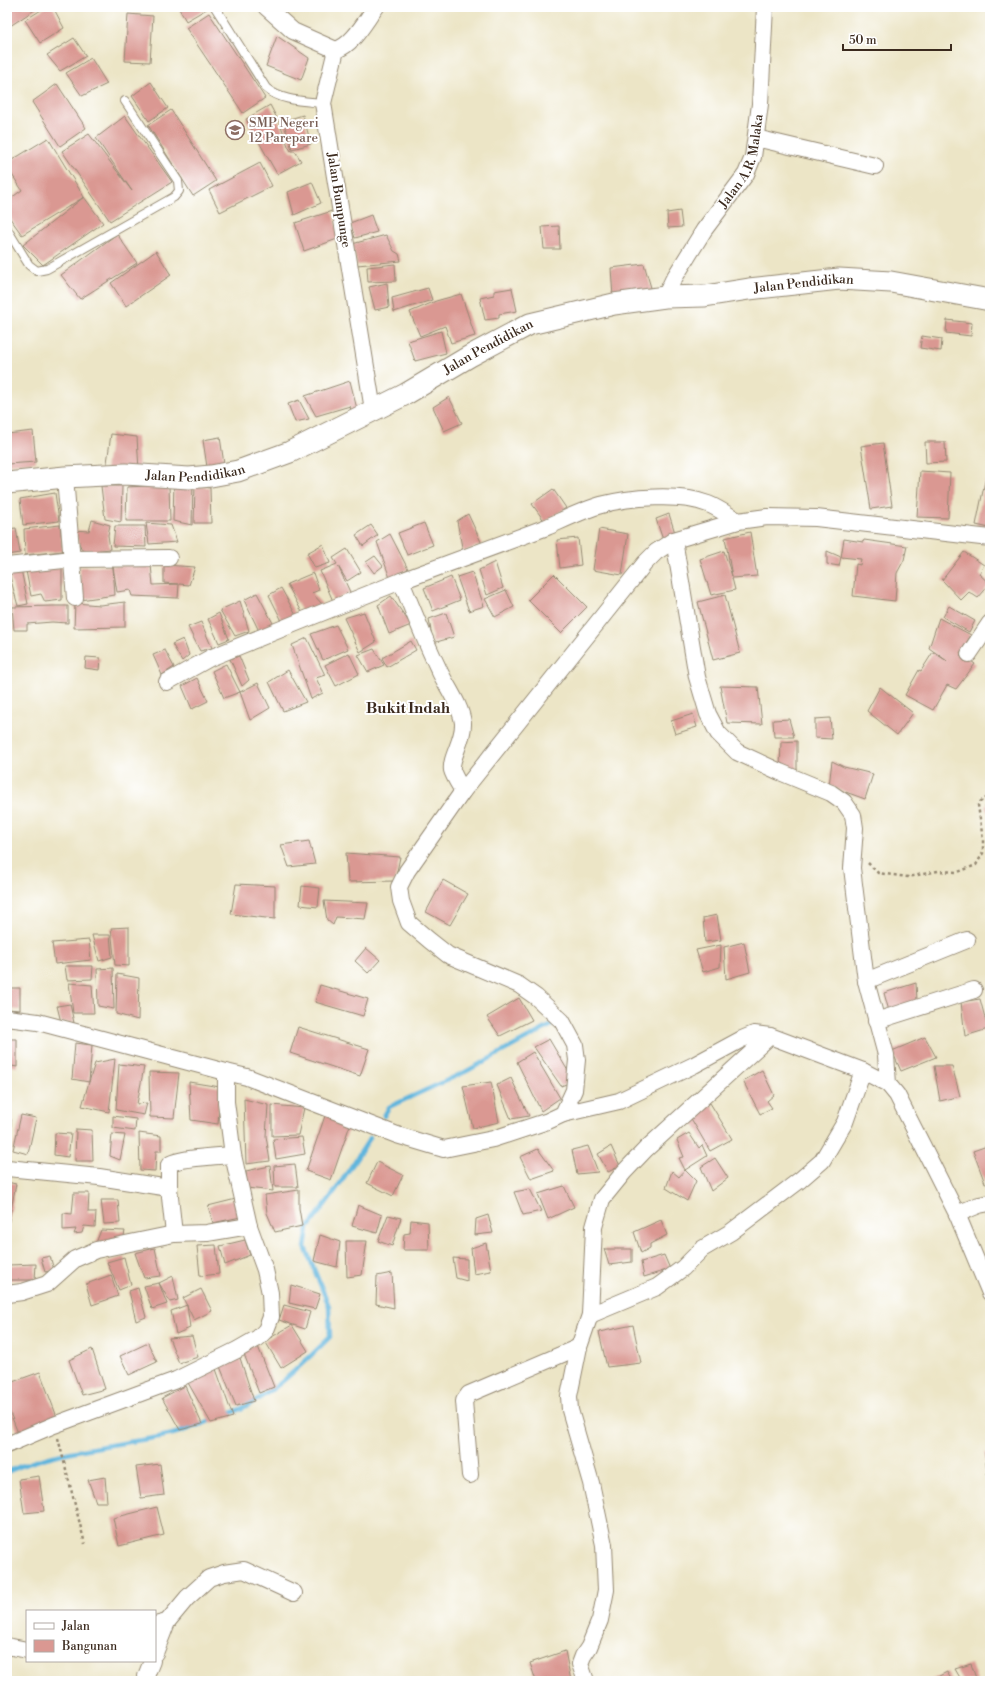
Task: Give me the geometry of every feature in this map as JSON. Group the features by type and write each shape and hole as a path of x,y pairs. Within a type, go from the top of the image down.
{"street":[{"path":"266,7 293,31 336,50 343,48 351,40 376,7"},
{"name":"Jalan A.R. Malaka","path":"665,298 673,280 704,230 746,174 754,157 760,104 765,7"},
{"name":"Jalan Bumpunge","path":"336,50 323,103 373,410"},
{"path":"756,138 875,166"},
{"name":"Jalan Pendidikan","path":"7,482 125,474 188,478 211,476 238,471 290,452 406,394 470,356 530,324 614,304 665,298 704,296 749,289 839,279 891,282 990,300"},
{"path":"65,477 73,559 75,598"},
{"path":"166,682 210,658 400,581 547,527 602,504 644,498 679,498 708,504 738,521"},
{"path":"563,1114 574,1090 577,1060 575,1045 562,1021 536,997 519,985 448,955 409,923 401,901 399,887 407,871 463,791 645,562 656,552 674,540 738,521 767,517 816,518 990,538"},
{"path":"674,540 697,677 708,714 718,733 736,752 831,793 844,802 853,815 855,828 852,868 866,981 886,1055 888,1084"},
{"path":"7,566 73,559 169,558"},
{"path":"400,581 439,671 455,699 463,722 461,741 452,762 454,775 463,791"},
{"path":"969,654 990,623"},
{"path":"866,981 967,940"},
{"path":"876,1021 974,990"},
{"path":"7,1018 38,1022 247,1077 397,1135 444,1149 493,1139 548,1121 563,1114 619,1101 694,1065 742,1039 754,1034 770,1036 863,1071 888,1084 897,1095 958,1214 990,1293"},
{"path":"586,1681 580,1664 582,1656 589,1647 600,1620 606,1590 604,1545 591,1483 570,1410 569,1396 579,1347 590,1315 594,1227 602,1199 624,1172 646,1149 770,1036"},
{"path":"590,1315 657,1287 683,1268 702,1250 731,1232 811,1170 822,1160 845,1122 863,1071"},
{"path":"7,1445 54,1425 176,1380 214,1362 258,1338 266,1330 271,1318 270,1293 265,1270 249,1226 233,1155 226,1102 226,1072"},
{"path":"174,1234 168,1164 171,1162 233,1155"},
{"path":"7,1168 99,1177 169,1188"},
{"path":"958,1214 979,1205 990,1203"},
{"path":"7,1294 22,1292 47,1284 75,1259 96,1250 174,1234 207,1233 249,1226"},
{"path":"470,1475 464,1401 469,1394 579,1347"},
{"path":"156,1648 161,1623 210,1578 224,1573 244,1570 294,1593"},
{"path":"7,1646 26,1650"},
{"path":"146,1680 152,1662"}],"lane":[{"path":"215,7 266,88 273,94 286,98 323,103"},
{"path":"7,229 29,265 37,271 46,270 174,197 179,191 178,181 125,100"}],"path":[{"path":"854,850 878,873 908,877 938,871 958,872 976,865 983,853 983,840 978,805 981,801 990,796"},
{"path":"59,1446 85,1544"}],"building":[{"path":"7,7 39,7 7,28"},
{"path":"46,7 53,7 64,28 40,43 25,20"},
{"path":"178,7 210,7 186,21"},
{"path":"209,13 265,98 243,113 186,28"},
{"path":"128,14 153,16 150,62 125,61"},
{"path":"277,36 309,58 301,80 266,66"},
{"path":"74,38 86,56 60,71 47,55"},
{"path":"91,58 107,84 82,96 66,73"},
{"path":"151,82 168,108 149,121 132,96"},
{"path":"57,84 86,128 60,146 32,102"},
{"path":"270,105 281,126 288,146 291,151 295,151 301,161 277,174 246,119"},
{"path":"171,110 216,181 193,196 148,125"},
{"path":"303,115 311,144 292,149 283,121"},
{"path":"125,116 172,182 110,221 62,151 89,134 132,191 96,138"},
{"path":"48,138 84,197 22,235 7,214 7,201 22,190 7,167 7,163"},
{"path":"260,163 272,186 220,212 209,190"},
{"path":"312,182 321,203 294,215 288,192"},
{"path":"84,197 103,223 43,265 23,245"},
{"path":"332,211 340,238 304,251 295,223"},
{"path":"680,211 682,227 668,228 667,213"},
{"path":"371,215 377,232 355,238 350,223"},
{"path":"559,226 560,249 544,249 542,227"},
{"path":"117,234 137,263 80,299 61,275"},
{"path":"386,235 394,251 399,254 401,261 357,265 352,244"},
{"path":"156,251 171,275 126,306 111,283"},
{"path":"395,264 396,281 368,282 367,267"},
{"path":"644,264 652,291 613,297 611,268"},
{"path":"387,283 389,307 375,310 369,287"},
{"path":"428,288 432,300 394,312 392,298"},
{"path":"512,288 517,311 499,314 499,318 485,320 480,298 494,295 494,291"},
{"path":"461,294 475,336 451,343 445,326 420,336 410,312 436,301"},
{"path":"947,320 972,323 971,336 946,333"},
{"path":"441,331 446,353 415,361 408,341"},
{"path":"922,336 942,339 941,351 920,348"},
{"path":"350,381 358,413 352,416 350,406 316,416 305,396"},
{"path":"449,397 462,423 444,431 433,407"},
{"path":"299,400 309,419 295,422 288,404"},
{"path":"33,431 36,462 7,464 7,434"},
{"path":"111,434 137,437 139,470 106,470"},
{"path":"220,437 224,464 207,467 203,440"},
{"path":"925,442 945,442 946,462 926,463"},
{"path":"883,443 892,506 871,509 861,446"},
{"path":"920,471 950,473 948,518 917,517"},
{"path":"174,480 193,481 192,525 173,521"},
{"path":"985,481 990,482 990,528 976,525"},
{"path":"169,485 170,521 126,521 127,487"},
{"path":"195,485 210,488 211,523 194,523"},
{"path":"101,486 122,486 121,522 105,519"},
{"path":"553,489 566,508 545,522 532,504"},
{"path":"55,493 59,521 23,525 20,499"},
{"path":"468,514 482,544 463,552 457,521"},
{"path":"669,514 676,536 663,540 656,519"},
{"path":"92,520 110,525 108,535 110,549 83,552 73,530 89,531"},
{"path":"146,523 171,525 177,542 149,544"},
{"path":"424,523 433,545 407,555 398,533"},
{"path":"60,525 63,551 25,555 24,529"},
{"path":"371,525 378,535 363,546 356,535"},
{"path":"115,526 145,526 146,547 113,546"},
{"path":"16,528 20,553 7,555 7,529"},
{"path":"599,529 628,534 622,575 593,570"},
{"path":"750,532 757,576 732,578 735,590 711,595 700,559 724,551 732,576 725,538"},
{"path":"390,534 408,569 390,578 377,542"},
{"path":"578,538 581,565 560,568 557,540"},
{"path":"844,539 863,542 864,540 907,546 904,560 897,573 895,601 853,596 856,564 860,565 861,559 841,557"},
{"path":"323,544 330,563 315,568 307,553"},
{"path":"347,549 361,572 347,581 338,566 350,592 333,601 320,571 337,564 333,558"},
{"path":"827,551 841,557 839,566 827,564"},
{"path":"964,552 984,565 979,574 990,584 978,598 969,592 961,600 942,580"},
{"path":"375,556 383,566 374,573 366,562"},
{"path":"495,562 503,588 487,595 479,570"},
{"path":"151,565 153,585 178,584 164,583 164,565 195,567 189,585 179,584 178,598 132,596 130,590 117,592 113,567 115,595 80,600 80,567"},
{"path":"62,567 62,600 45,602 41,594 31,596 26,571"},
{"path":"21,569 28,604 18,606 9,573"},
{"path":"472,572 484,606 469,611 457,577"},
{"path":"313,573 319,590 312,593 322,604 303,614 287,584"},
{"path":"554,574 587,607 561,633 528,600"},
{"path":"451,577 460,600 433,611 424,588"},
{"path":"7,588 12,607 7,608"},
{"path":"281,588 298,619 285,627 269,595"},
{"path":"506,590 514,607 495,617 485,599"},
{"path":"257,593 274,625 259,631 244,600"},
{"path":"725,595 740,653 713,660 698,602"},
{"path":"391,596 411,625 389,634 378,605"},
{"path":"240,601 249,631 235,636 220,610"},
{"path":"125,602 125,627 74,628 75,603 100,605"},
{"path":"68,606 68,623 52,622 27,624 27,630 14,630 12,607"},
{"path":"949,606 975,621 969,632 943,617"},
{"path":"364,612 376,642 360,652 344,618"},
{"path":"219,613 229,639 219,643 208,619"},
{"path":"446,613 454,637 433,643 429,619"},
{"path":"939,618 971,635 960,653 975,664 956,689 947,685 933,710 905,695 919,670 921,671 933,652 947,661 929,648"},
{"path":"201,622 212,648 200,651 188,627"},
{"path":"336,625 348,649 323,660 311,634"},
{"path":"307,638 325,675 316,678 323,693 311,699 292,645"},
{"path":"183,639 189,655 182,661 172,644"},
{"path":"411,641 416,650 387,667 382,658"},
{"path":"374,649 384,665 368,672 358,655"},
{"path":"165,650 174,667 162,675 153,655"},
{"path":"349,653 359,674 336,686 325,665"},
{"path":"239,656 249,680 242,686 230,659"},
{"path":"86,657 100,658 99,670 85,668"},
{"path":"226,664 240,692 224,698 212,671"},
{"path":"288,670 306,702 283,711 269,682"},
{"path":"197,678 208,701 192,709 182,686"},
{"path":"258,683 270,708 250,720 240,692"},
{"path":"720,686 758,687 762,724 727,723"},
{"path":"880,687 913,713 897,735 867,711"},
{"path":"693,714 697,727 675,734 671,721"},
{"path":"830,718 832,739 815,738 815,719"},
{"path":"789,719 794,737 774,737 773,720"},
{"path":"797,741 797,772 780,767 781,742"},
{"path":"832,761 844,767 873,774 865,799 829,786"},
{"path":"990,804 990,816 985,806"},
{"path":"309,841 315,864 289,867 281,845"},
{"path":"346,853 400,857 395,881 348,882"},
{"path":"443,880 468,894 450,925 426,912"},
{"path":"236,884 275,886 275,919 231,914"},
{"path":"302,886 320,888 318,907 300,905"},
{"path":"324,901 368,903 365,919 336,917 333,925 327,920"},
{"path":"717,915 721,940 705,942 703,918"},
{"path":"129,927 129,966 115,965 111,928"},
{"path":"92,935 110,935 112,957 99,961"},
{"path":"89,940 91,960 55,964 52,943"},
{"path":"744,942 750,972 726,979 724,947"},
{"path":"721,945 720,967 703,972 696,950"},
{"path":"366,948 380,960 368,973 355,961"},
{"path":"65,966 93,966 92,979 67,980"},
{"path":"113,968 114,1009 98,1006 97,969"},
{"path":"117,974 139,978 138,1020 116,1014"},
{"path":"69,983 92,985 94,1013 73,1013"},
{"path":"916,983 917,1001 889,1011 884,993"},
{"path":"320,985 368,999 363,1016 315,1002"},
{"path":"8,988 20,988 20,1010 7,1009"},
{"path":"519,998 532,1020 500,1036 487,1017"},
{"path":"980,999 988,1029 965,1036 961,1002"},
{"path":"70,1004 74,1023 61,1022 57,1006"},
{"path":"298,1027 369,1049 360,1076 290,1053"},
{"path":"925,1037 936,1057 901,1071 892,1051"},
{"path":"7,1039 17,1039 17,1067 7,1065"},
{"path":"549,1039 574,1081 561,1086 534,1047"},
{"path":"75,1043 92,1045 89,1082 72,1079"},
{"path":"533,1052 560,1098 541,1111 517,1062"},
{"path":"115,1059 109,1112 82,1106 95,1063"},
{"path":"119,1064 144,1067 137,1104 147,1103 144,1115 116,1110"},
{"path":"934,1066 952,1066 960,1096 940,1101"},
{"path":"762,1070 774,1095 767,1101 772,1108 760,1114 743,1081"},
{"path":"149,1072 179,1073 174,1118 150,1117"},
{"path":"511,1078 529,1116 511,1119 497,1085"},
{"path":"189,1082 220,1087 218,1124 191,1120"},
{"path":"491,1082 499,1122 473,1128 463,1086"},
{"path":"244,1099 268,1105 266,1136 270,1161 246,1164"},
{"path":"710,1103 732,1139 710,1151 689,1115"},
{"path":"272,1105 304,1108 298,1135 272,1136"},
{"path":"326,1113 351,1122 331,1180 306,1171"},
{"path":"21,1115 36,1118 28,1154 13,1150"},
{"path":"113,1116 136,1119 135,1131 113,1128"},
{"path":"7,1119 11,1119 10,1152 7,1152"},
{"path":"76,1129 92,1130 93,1161 75,1161"},
{"path":"55,1133 71,1134 68,1157 54,1155"},
{"path":"139,1133 161,1136 161,1151 156,1151 155,1171 140,1170"},
{"path":"689,1133 699,1148 702,1145 707,1156 685,1170 679,1158 684,1157 677,1140"},
{"path":"112,1134 125,1135 120,1160 110,1156"},
{"path":"302,1137 305,1154 276,1159 273,1139"},
{"path":"990,1145 990,1182 985,1183 973,1151"},
{"path":"588,1146 598,1172 577,1174 572,1150"},
{"path":"611,1146 620,1166 608,1172 598,1154"},
{"path":"538,1149 554,1171 531,1179 520,1157"},
{"path":"715,1158 728,1178 711,1191 701,1167"},
{"path":"377,1162 403,1175 393,1196 367,1183"},
{"path":"295,1164 298,1187 275,1187 274,1166"},
{"path":"270,1166 273,1191 247,1188 246,1171"},
{"path":"685,1170 696,1181 687,1201 666,1188 672,1171 679,1177"},
{"path":"7,1182 16,1184 8,1225 7,1225"},
{"path":"564,1186 574,1207 548,1219 538,1194"},
{"path":"530,1189 541,1211 523,1215 514,1192"},
{"path":"299,1190 299,1208 302,1226 275,1232 267,1213 265,1195"},
{"path":"74,1193 89,1193 88,1212 96,1212 95,1227 84,1226 82,1233 74,1234 76,1229 63,1230 63,1213 72,1214"},
{"path":"240,1198 245,1216 213,1223 208,1206"},
{"path":"101,1200 118,1200 120,1223 104,1224"},
{"path":"358,1205 382,1215 377,1233 352,1226"},
{"path":"388,1215 401,1218 392,1246 378,1241"},
{"path":"488,1215 493,1233 475,1235 476,1219"},
{"path":"411,1220 428,1222 429,1250 403,1250 404,1234 410,1233"},
{"path":"661,1220 667,1235 650,1244 650,1248 641,1253 634,1232"},
{"path":"101,1230 125,1231 123,1240 96,1243"},
{"path":"320,1235 340,1242 337,1267 314,1261"},
{"path":"245,1240 250,1255 225,1265 220,1246"},
{"path":"346,1241 367,1241 362,1275 347,1277"},
{"path":"486,1243 491,1271 474,1274 471,1248"},
{"path":"216,1245 219,1274 200,1276 197,1246"},
{"path":"155,1248 161,1276 144,1278 135,1253"},
{"path":"604,1249 632,1249 632,1262 609,1265"},
{"path":"664,1255 670,1269 644,1277 641,1262"},
{"path":"50,1256 54,1270 45,1272 41,1258"},
{"path":"124,1257 131,1285 119,1290 107,1262"},
{"path":"453,1258 467,1259 467,1281 456,1278"},
{"path":"36,1264 35,1280 8,1280 8,1265"},
{"path":"392,1273 394,1308 376,1304 377,1276"},
{"path":"111,1275 118,1296 92,1305 86,1284"},
{"path":"173,1276 178,1300 170,1302 159,1283"},
{"path":"159,1283 167,1304 152,1309 144,1286"},
{"path":"291,1285 320,1294 315,1309 289,1303"},
{"path":"138,1288 146,1317 136,1321 129,1291"},
{"path":"201,1289 212,1311 194,1320 183,1298"},
{"path":"187,1305 190,1328 176,1334 171,1311"},
{"path":"284,1305 310,1312 305,1329 279,1320"},
{"path":"292,1325 308,1351 281,1368 265,1341"},
{"path":"633,1325 641,1363 607,1367 599,1332"},
{"path":"192,1336 198,1357 179,1363 169,1338"},
{"path":"148,1343 157,1362 129,1375 120,1356"},
{"path":"257,1344 274,1387 259,1393 242,1349"},
{"path":"92,1349 105,1389 82,1395 69,1360"},
{"path":"240,1358 254,1401 236,1406 219,1364"},
{"path":"216,1369 233,1417 211,1423 187,1381"},
{"path":"40,1372 57,1417 18,1433 7,1405 7,1384"},
{"path":"185,1386 202,1424 180,1430 162,1398"},
{"path":"985,1453 990,1453 990,1474 987,1474"},
{"path":"160,1464 164,1495 141,1498 136,1467"},
{"path":"39,1476 44,1511 24,1513 19,1479"},
{"path":"105,1477 107,1502 96,1502 88,1480"},
{"path":"157,1507 164,1535 119,1546 113,1518"},
{"path":"565,1651 571,1681 536,1681 530,1663"},
{"path":"971,1664 977,1681 962,1681 955,1669"},
{"path":"947,1672 952,1681 929,1681"}],"waterway":[{"path":"384,1116 389,1107 465,1072 552,1025"},
{"path":"226,1415 256,1401 269,1392 295,1371 330,1337 329,1306 305,1247 308,1228 335,1191 370,1138"},
{"path":"7,1472 26,1464 66,1453 175,1434 215,1419"}],"place":[{"name":"SMP Negeri 12 Parepare","path":"235,130"}],"district":[{"name":"Bukit Indah","path":"408,708"}]}
